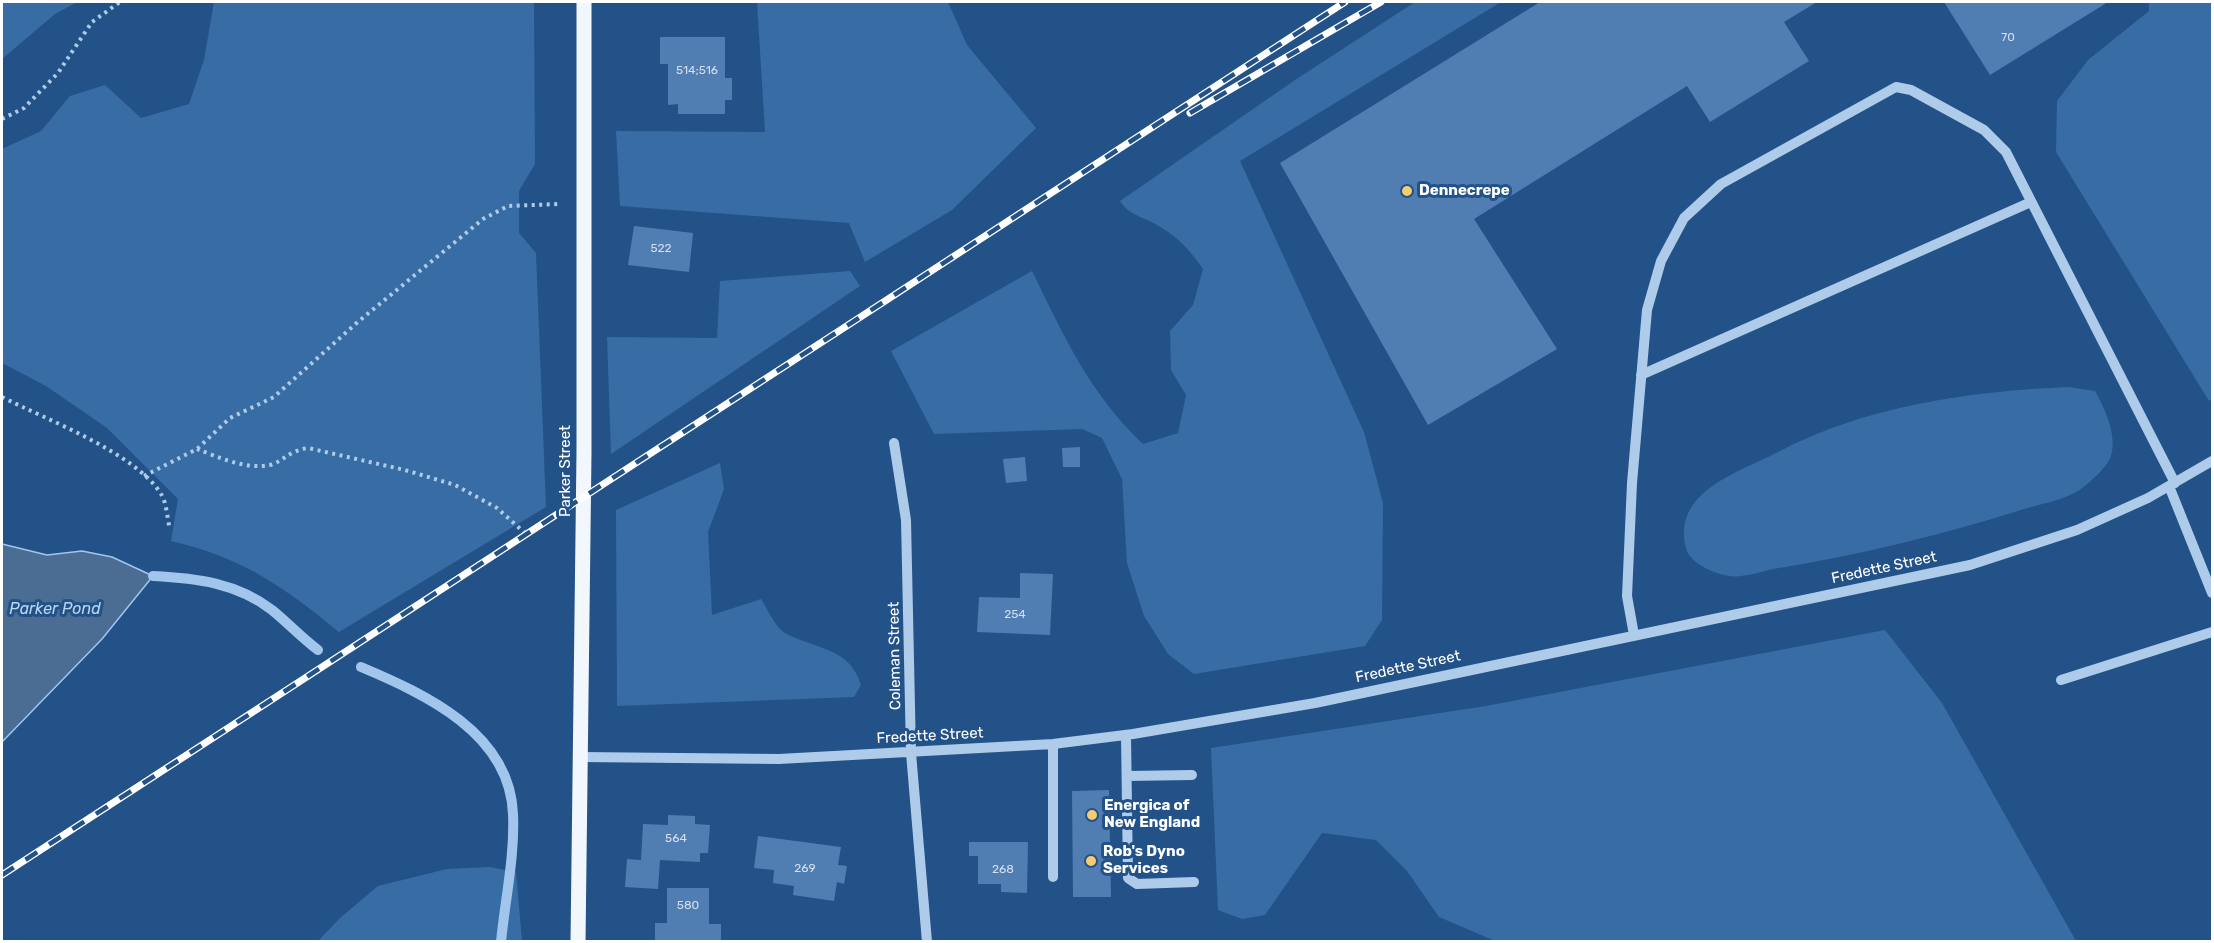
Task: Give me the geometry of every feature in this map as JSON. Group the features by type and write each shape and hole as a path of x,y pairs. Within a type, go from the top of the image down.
{"main road":[{"name":"Parker Street","path":"578,942 582,757 584,2"}],"street":[{"path":"1634,635 1627,596 1627,558 1647,310 1661,261 1684,219 1721,184 1896,87 1911,90 1984,130 2006,152 2172,485 2212,593"},
{"path":"1641,375 2031,202"},
{"name":"Coleman Street","path":"894,443 906,520 911,753 927,942"},
{"name":"Fredette Street","path":"582,757 779,759 1053,744 1126,735 1315,703 1988,560 2077,530 2172,485 2212,461"},
{"path":"2061,680 2212,632"},
{"path":"1126,735 1128,878 1137,884 1194,882"},
{"path":"1053,744 1053,877"},
{"path":"1127,776 1192,775"}],"path":[{"path":"2,119 24,108 58,73 92,22 120,2"},
{"path":"144,476 197,449 230,418 274,397 351,328 483,219 508,206 584,203"},
{"path":"2,398 88,439 138,469 162,495 170,529"},
{"path":"197,449 238,463 258,466 272,464 294,450 308,448 405,470 455,485 497,508 527,535"}],"shaded area":[{"path":"2,2 77,2 55,14 2,59"},
{"path":"214,2 534,2 535,164 519,191 519,233 536,253 546,507 339,632 300,601 241,565 171,541 178,499 107,428 46,386 2,363 2,149 41,131 70,96 105,85 141,118 189,104 204,60"},
{"path":"757,2 948,2 967,45 1036,128 952,210 865,262 849,223 620,206 616,131 765,132"},
{"path":"1415,2 1501,2 1240,161 1364,432 1383,503 1382,620 1365,646 1194,674 1168,654 1144,616 1127,563 1122,479 1102,438 1082,429 934,434 891,351 1032,271 1079,363 1107,405 1124,425 1143,444 1178,433 1186,395 1171,370 1170,331 1193,305 1203,269 1188,249 1176,238 1163,228 1131,212 1120,201 1295,80"},
{"path":"2149,2 2212,2 2212,398 2209,401 2056,152 2057,101 2088,60 2149,11"},
{"path":"850,271 860,286 611,454 607,337 717,338 720,281"},
{"path":"2068,387 2095,391 2108,418 2113,448 2111,457 2101,471 2081,489 2068,496 1898,544 1745,575 1729,576 1717,573 1697,563 1688,553 1684,528 1689,512 1698,498 1712,486 1728,477 1811,436 1882,412 1919,404 1994,392"},
{"path":"720,463 724,489 708,532 712,615 761,599 775,622 785,633 830,651 849,663 861,685 854,697 617,706 616,510"},
{"path":"1885,630 1942,703 2076,941 1495,941 1439,917 1407,871 1376,840 1322,833 1265,915 1242,919 1218,910 1211,748 1486,706"},
{"path":"490,867 516,872 522,941 318,941 340,918 378,886 447,869"}],"water":[{"name":"Parker Pond","path":"2,544 47,555 82,551 112,557 153,576 102,639 2,742"}],"building":[{"name":"Dennecrepe","path":"1540,2 1817,2 1784,22 1809,61 1710,122 1687,86 1474,219 1557,349 1428,425 1280,163"},
{"path":"1944,2 2108,2 1990,75"},
{"path":"660,37 725,37 725,78 732,78 732,100 725,100 725,114 678,114 678,104 668,105 668,64 660,64"},
{"path":"634,226 693,233 689,272 628,265"},
{"path":"1080,447 1080,467 1063,467 1062,448"},
{"path":"1025,457 1027,481 1006,483 1003,459"},
{"path":"1020,573 1053,574 1050,635 977,632 979,597 1020,598"},
{"name":"Rob's Dyno Services","path":"1109,790 1111,897 1073,897 1072,791"},
{"path":"668,815 695,816 695,824 710,825 708,853 700,853 700,862 660,860 658,889 625,887 627,859 641,860 643,824 668,825"},
{"path":"758,836 841,847 838,865 847,866 844,884 837,882 834,901 793,895 794,886 773,883 774,870 754,868"},
{"path":"969,842 1028,842 1027,893 1001,892 1001,884 978,884 978,856 969,856"},
{"path":"667,888 709,888 709,924 721,924 721,942 655,942 655,923 667,923"}],"waterway":[{"path":"153,576 185,578 216,584 245,594 272,610 318,650"},
{"path":"361,667 411,690 460,720 480,739 497,761 508,786 513,814 511,862 501,942"}],"railway":[{"path":"2,875 1345,2"},
{"path":"1190,113 1381,2"}],"place":[{"name":"Dennecrepe","path":"1407,191"},
{"name":"Energica of New England","path":"1092,815"},
{"name":"Rob's Dyno Services","path":"1091,861"}]}
